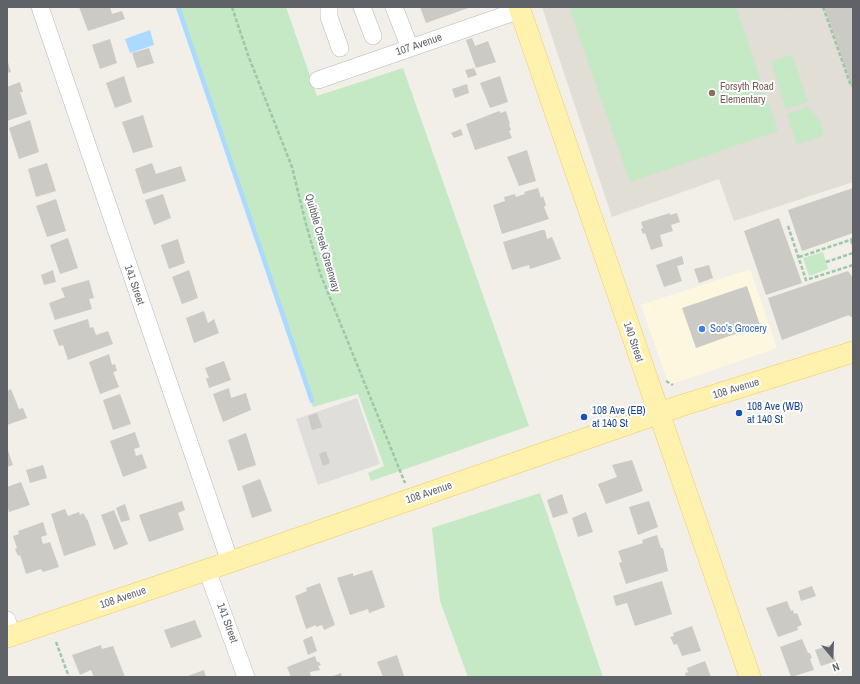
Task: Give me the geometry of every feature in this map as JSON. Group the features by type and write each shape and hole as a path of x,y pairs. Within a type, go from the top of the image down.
{"main road":[{"name":"140 Street","path":"520,8 658,414 750,677"},
{"name":"108 Avenue","path":"9,631 208,570 658,414 853,352"}],"street":[{"name":"141 Street","path":"40,7 230,562"},
{"path":"329,7 329,17 340,48"},
{"path":"362,7 373,36"},
{"path":"394,7 410,48"},
{"name":"107 Avenue","path":"318,80 520,8"},
{"name":"141 Street","path":"208,570 246,677"}],"path":[{"name":"Quibble Creek Greenway","path":"232,7 248,55 290,161 306,224 323,280 404,481"},
{"path":"823,7 851,86 853,85"},
{"path":"788,226 806,280 853,265"},
{"path":"798,257 852,239 853,246"},
{"path":"826,262 853,253"},
{"path":"56,642 69,677"}],"shaded area":[{"name":"Forsyth Road Elementary","path":"542,7 853,7 853,182 734,221 719,179 612,217"},
{"path":"750,269 777,348 669,385 641,305"},
{"path":"357,398 380,464 318,485 296,419"}],"green space":[{"path":"177,7 286,7 317,96 403,68 529,426 371,481 368,473 384,466 358,394 313,407"},
{"path":"569,7 736,7 778,131 630,182"},
{"path":"792,55 808,102 786,109 771,62"},
{"path":"808,107 820,121 824,135 797,145 787,114"},
{"path":"823,252 828,269 809,276 803,258"},
{"path":"540,493 603,677 468,677 440,601 432,528"}],"water":[{"path":"150,30 154,45 130,53 125,39"}],"building":[{"path":"79,7 110,7 112,14 122,11 125,19 88,31"},
{"path":"420,7 471,7 426,23"},
{"path":"824,7 853,7 853,83 851,84"},
{"path":"472,38 475,46 488,41 496,62 476,68 466,40"},
{"path":"110,39 117,63 100,69 92,45"},
{"path":"149,48 154,63 137,68 132,53"},
{"path":"7,59 11,72 7,73"},
{"path":"474,68 477,75 468,78 465,70"},
{"path":"124,76 132,102 115,108 106,83"},
{"path":"500,76 508,102 490,108 480,83"},
{"path":"20,82 23,92 20,92 27,114 7,121 7,87"},
{"path":"467,84 469,93 455,98 452,89"},
{"path":"499,111 501,113 506,111 511,130 509,131 512,138 475,150 466,124"},
{"path":"143,115 153,147 133,153 122,122"},
{"path":"30,120 39,152 19,159 9,128"},
{"path":"461,129 463,135 454,138 451,133"},
{"path":"527,150 536,181 519,186 507,157"},
{"path":"47,163 56,191 36,197 28,169"},
{"path":"152,163 156,174 181,166 186,181 143,194 135,169"},
{"path":"538,188 541,198 543,196 546,205 544,207 549,219 502,234 493,205 505,201 504,197 515,194 516,197 525,194 524,192"},
{"path":"853,188 853,233 802,251 788,210"},
{"path":"163,194 171,218 154,225 145,200"},
{"path":"56,199 66,231 47,237 36,206"},
{"path":"670,213 670,215 677,213 680,222 671,225 673,231 660,235 663,246 651,250 645,233 643,234 641,229 643,228 641,222"},
{"path":"779,218 802,283 766,295 744,231"},
{"path":"545,230 547,239 552,237 561,259 530,269 529,265 512,270 503,242"},
{"path":"68,238 78,268 60,274 50,245"},
{"path":"178,239 185,263 169,269 161,245"},
{"path":"682,256 684,264 677,266 682,281 664,287 656,265"},
{"path":"709,265 713,278 699,283 694,269"},
{"path":"53,270 56,282 44,285 41,275"},
{"path":"189,270 198,298 182,304 172,277"},
{"path":"848,271 853,278 853,316 850,317 849,315 782,340 768,298"},
{"path":"89,280 94,298 89,299 92,309 55,320 49,303 65,297 61,288"},
{"path":"747,286 760,325 696,348 682,308"},
{"path":"204,311 208,323 214,319 219,333 194,343 186,318"},
{"path":"88,319 90,328 93,327 96,335 108,331 113,344 68,360 63,345 59,346 53,330"},
{"path":"109,354 112,365 115,364 117,371 113,372 119,387 100,394 89,362"},
{"path":"224,361 231,380 209,388 206,378 209,378 205,368"},
{"path":"229,388 231,398 246,393 251,410 223,422 213,394"},
{"path":"11,389 19,409 23,408 27,418 7,425 7,391"},
{"path":"120,394 131,424 113,430 103,400"},
{"path":"317,413 322,427 312,430 308,416"},
{"path":"135,432 140,447 134,449 136,456 142,454 147,468 123,477 110,441"},
{"path":"246,433 256,465 238,471 228,440"},
{"path":"7,447 13,465 7,467"},
{"path":"326,451 330,463 323,466 319,454"},
{"path":"632,460 643,491 606,504 598,484 617,477 612,465"},
{"path":"43,465 47,478 30,483 26,470"},
{"path":"260,479 272,511 252,518 242,486"},
{"path":"21,482 30,505 9,512 7,505 7,487"},
{"path":"562,494 568,513 553,518 547,500"},
{"path":"182,501 185,510 178,513 184,530 149,542 139,515"},
{"path":"649,501 658,527 638,535 629,507"},
{"path":"125,504 130,520 121,522 116,508"},
{"path":"65,509 68,516 79,512 80,515 83,513 88,521 96,545 64,556 51,514"},
{"path":"114,510 128,544 114,550 101,515"},
{"path":"586,512 593,532 578,537 572,518"},
{"path":"43,522 47,535 41,537 43,544 50,542 59,567 43,572 41,569 26,574 20,555 18,556 15,549 17,548 13,536 19,534 18,531"},
{"path":"657,535 661,548 663,548 668,571 626,584 619,563 622,562 618,551 643,543 642,540"},
{"path":"372,570 385,607 369,613 368,609 350,615 337,578 353,573 353,576"},
{"path":"662,581 672,614 635,626 627,603 616,606 613,596"},
{"path":"320,583 335,625 324,630 322,625 316,627 316,625 306,629 295,596 307,591 306,588"},
{"path":"812,586 816,596 801,601 798,591"},
{"path":"787,601 791,611 793,610 794,614 797,613 802,625 797,627 798,630 778,637 766,608"},
{"path":"195,620 202,637 171,648 164,630"},
{"path":"692,626 701,651 682,656 677,644 674,645 670,637 674,636 673,633"},
{"path":"312,636 317,651 308,655 303,640"},
{"path":"802,639 808,653 810,653 812,658 810,659 814,670 791,677 780,647"},
{"path":"101,645 102,649 113,646 125,677 94,677 91,670 80,675 72,655"},
{"path":"830,645 836,661 821,666 815,650"},
{"path":"397,655 404,676 383,677 377,662"},
{"path":"315,656 317,662 321,665 318,666 320,670 310,672 311,677 291,677 287,667"},
{"path":"705,661 711,677 686,677 685,673 688,672 687,668"},
{"path":"204,670 206,677 185,677"},
{"path":"341,673 342,677 331,677"}],"waterway":[{"path":"178,7 312,401"}],"place":[{"name":"Forsyth Road Elementary","path":"712,93"},
{"name":"Soo's Grocery","path":"702,329"},
{"name":"108 Ave (WB) at 140 St","path":"739,413"},
{"name":"108 Ave (EB) at 140 St","path":"584,417"}]}
